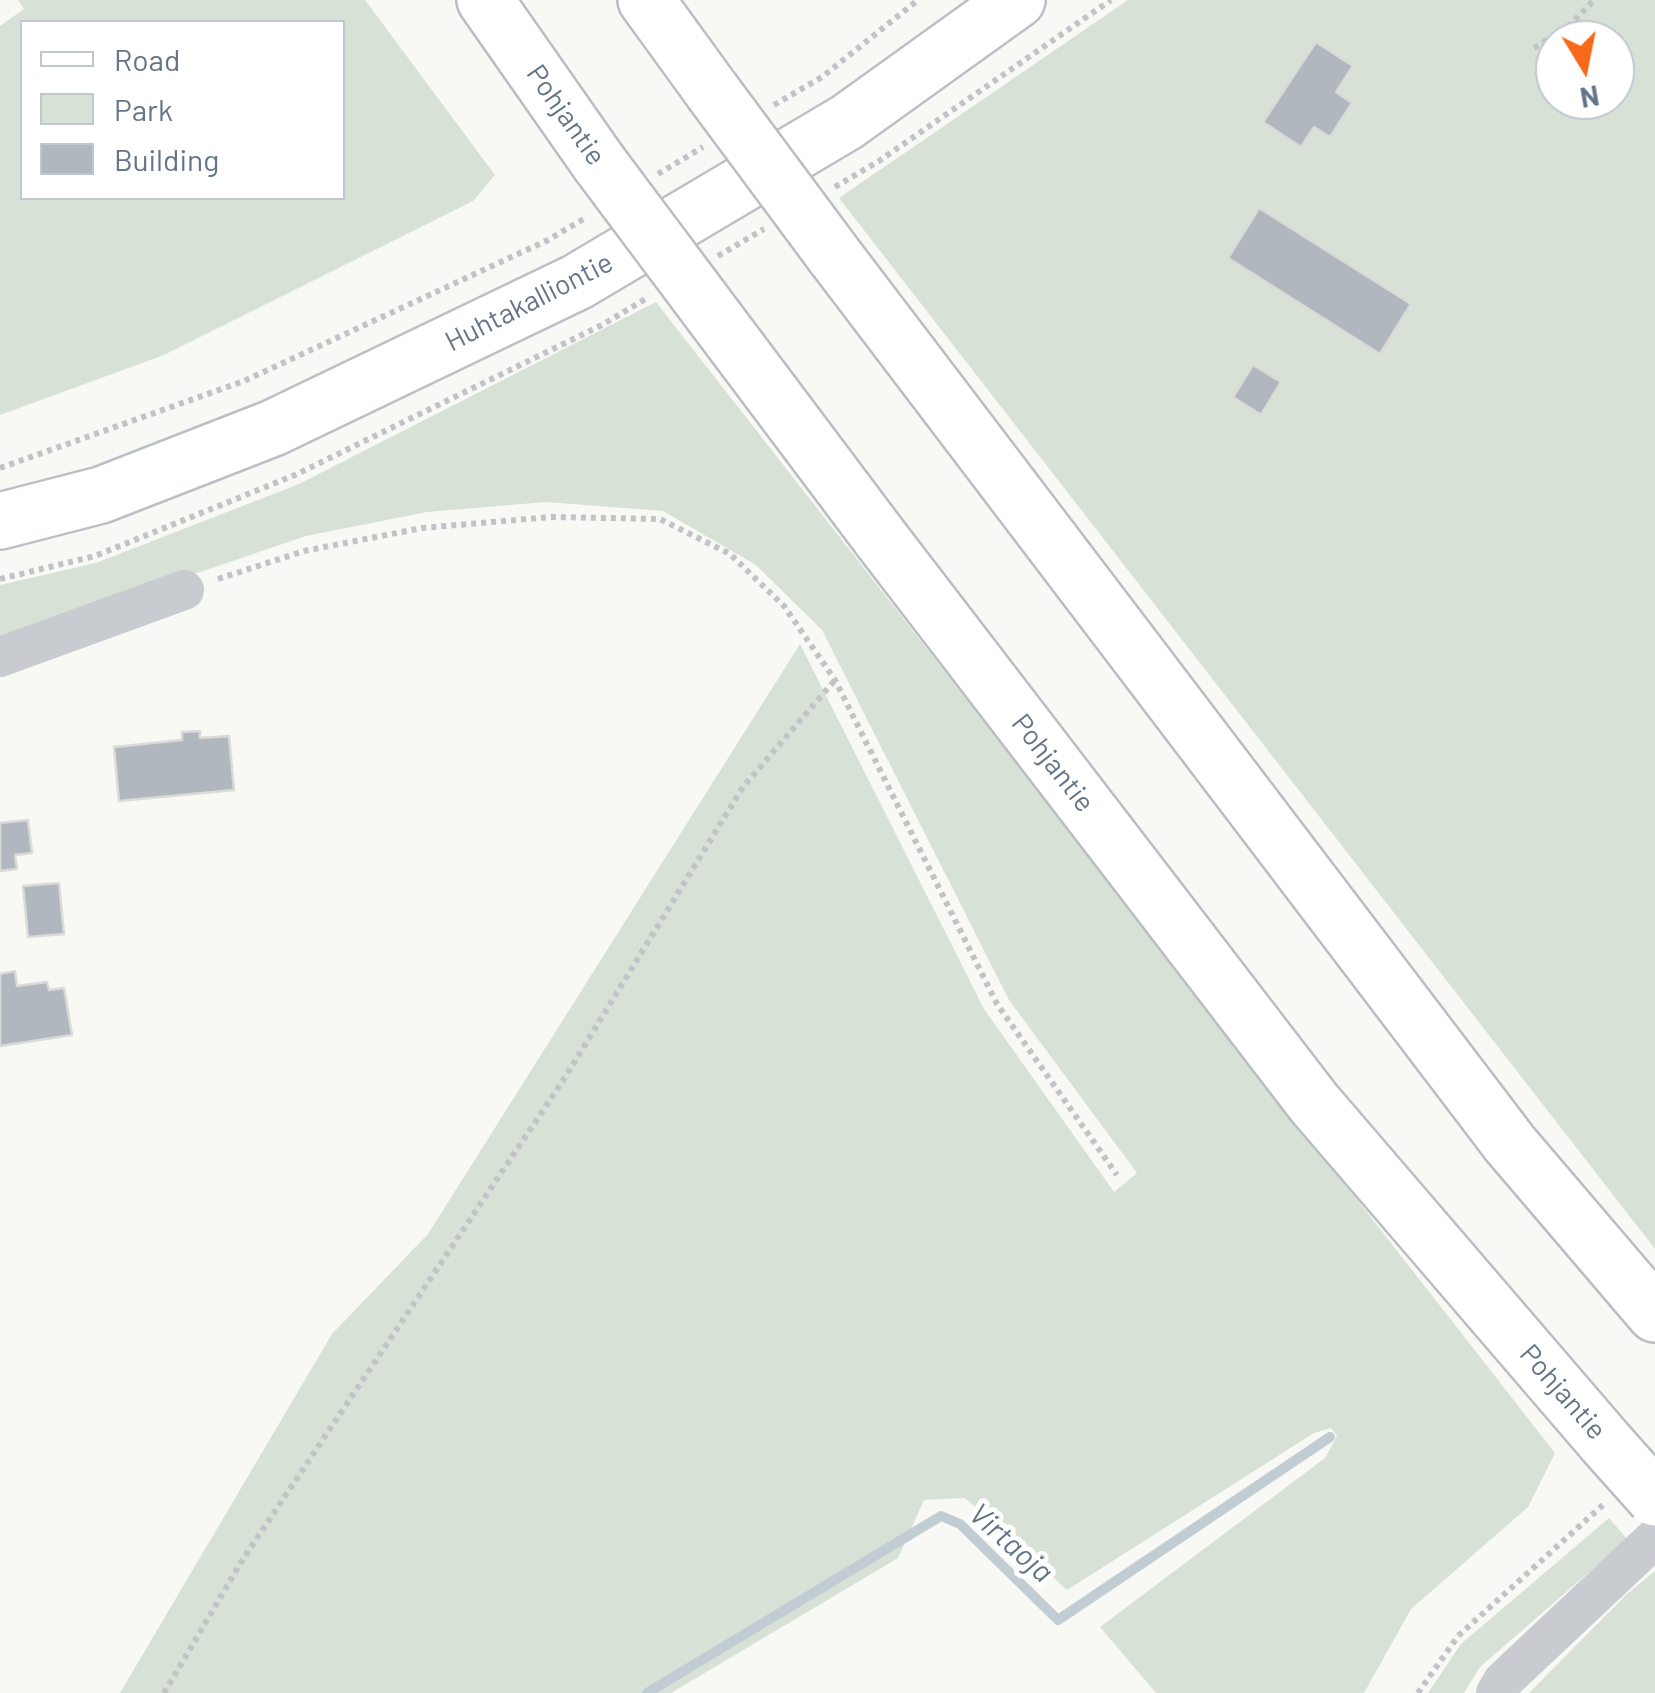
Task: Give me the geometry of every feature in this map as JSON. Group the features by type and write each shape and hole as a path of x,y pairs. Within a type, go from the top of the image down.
{"main road":[{"name":"Pohjantie","path":"485,0 599,187 718,322 1314,1103 1606,1443 1634,1497"},
{"path":"646,0 716,114 833,254 1510,1144 1655,1314"},
{"name":"Huhtakalliontie","path":"0,521 101,495 272,428 577,282 846,122 1016,0"}],"street":[{"path":"0,657 184,590"},
{"path":"1496,1693 1504,1680 1655,1538"}],"path":[{"path":"771,107 822,76 918,0"},
{"path":"1534,48 1568,27 1594,0"},
{"path":"651,179 716,114"},
{"path":"0,468 244,380 548,240 599,187"},
{"path":"184,590 304,551 422,528 550,517 660,519 730,554 784,606 835,680 997,1004 1116,1176"},
{"path":"164,1693 243,1559 564,1079 743,787 835,680"},
{"path":"1418,1693 1458,1636 1634,1497"}],"green space":[{"path":"18,0 365,0 495,175 473,201 164,355 0,415 0,26 24,9"},
{"path":"1128,0 1655,0 1655,1249 839,198"},
{"path":"656,302 1555,1453 1528,1507 1411,1609 1364,1693 1156,1693 1100,1627 1325,1458 1337,1436 1331,1428 1314,1433 1067,1590 965,1498 924,1500 898,1558 671,1693 120,1693 332,1334 428,1234 800,644 984,1009 1114,1192 1137,1173 1009,1000 822,630 756,565 663,511 546,502 427,512 306,536 0,640 0,585 96,563 299,484"},
{"path":"1609,1518 1627,1539 1480,1667 1464,1693 1428,1693 1461,1644"},
{"path":"1655,1571 1655,1693 1529,1693 1628,1593"}],"building":[{"path":"1316,42 1353,66 1336,92 1352,103 1330,137 1314,127 1301,147 1263,122"},
{"path":"1259,208 1411,304 1380,354 1228,258"},
{"path":"1253,365 1281,382 1261,415 1233,397"},
{"path":"200,731 200,738 229,736 234,790 119,801 114,747 182,740 182,732"},
{"path":"28,820 32,853 15,855 17,869 0,871 0,823"},
{"path":"59,883 64,934 28,937 23,886"},
{"path":"15,971 17,986 47,982 49,990 64,988 72,1035 0,1046 0,974"}],"waterway":[{"name":"Virtaoja","path":"647,1693 941,1516 960,1524 1058,1620 1330,1437"}]}
